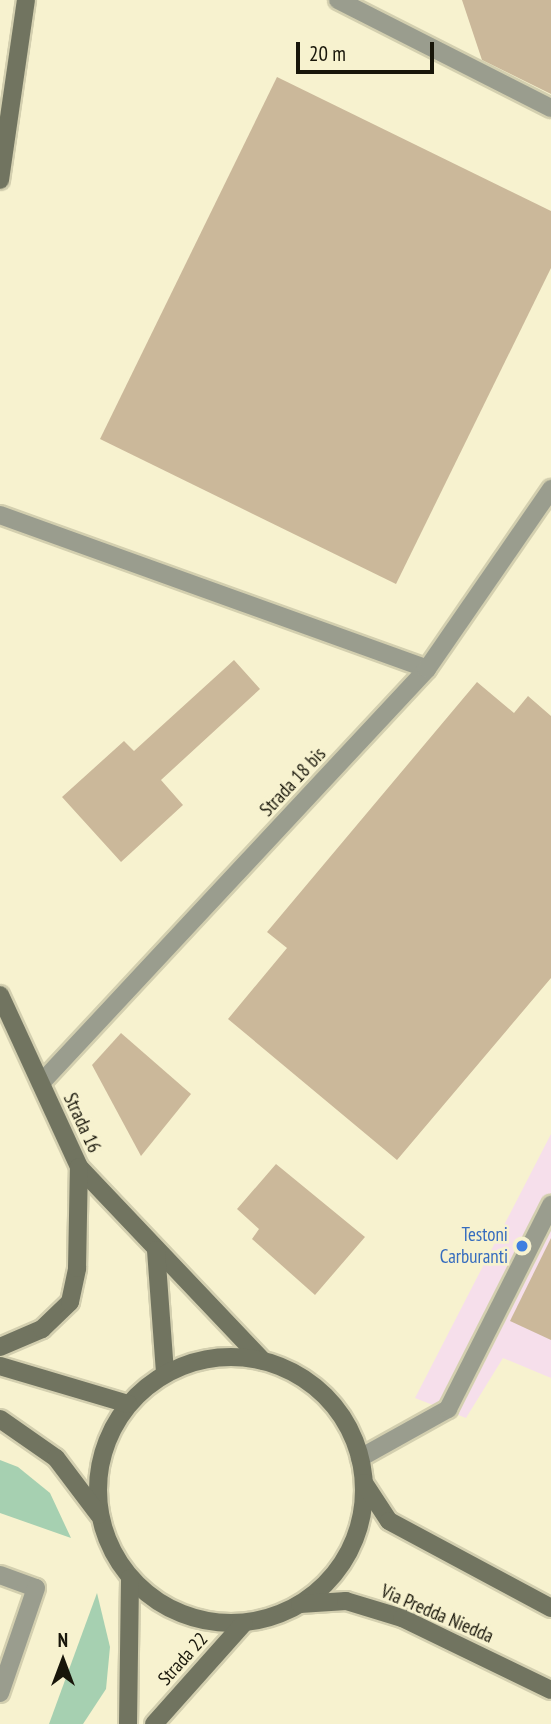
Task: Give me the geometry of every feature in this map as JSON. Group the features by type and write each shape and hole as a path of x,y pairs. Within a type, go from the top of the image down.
{"main road":[{"path":"0,180 26,0"},
{"name":"Strada 16","path":"0,995 79,1167 263,1361"},
{"path":"0,1346 42,1329 70,1302 77,1268 79,1167"},
{"path":"156,1250 165,1374"},
{"path":"0,1419 56,1458 99,1516 111,1549 130,1578 181,1614 212,1623 244,1623 300,1604 323,1587 346,1556 363,1512 365,1483 360,1458 347,1425 326,1396 296,1374 263,1361 219,1358 165,1374 128,1404 107,1438 101,1463 99,1516"},
{"path":"0,1366 128,1404"},
{"path":"365,1483 389,1521 551,1608"},
{"name":"Strada 22","path":"128,1724 130,1578"},
{"name":"Via Predda Niedda","path":"300,1604 346,1601 402,1618 551,1690"},
{"name":"Strada 22","path":"153,1724 244,1623"}],"street":[{"path":"338,0 551,108"},
{"name":"Strada 18 bis","path":"41,1083 427,670 551,489"},
{"path":"0,515 427,670"},
{"path":"360,1458 448,1409 551,1205"},
{"path":"0,1575 36,1588 0,1693"}],"shaded area":[{"name":"Testoni Carburanti","path":"551,1134 551,1378 503,1358 466,1418 415,1398"}],"green space":[{"path":"0,1460 18,1467 50,1493 71,1538 0,1513"},
{"path":"97,1593 110,1647 106,1689 83,1724 49,1724"}],"building":[{"path":"462,0 551,0 551,94 482,60"},
{"path":"277,77 551,211 551,268 396,584 100,439"},
{"path":"234,660 260,689 161,780 183,805 121,862 62,797 124,741 134,751"},
{"path":"477,682 514,713 528,696 551,716 551,978 397,1160 228,1019 287,948 267,932"},
{"path":"121,1033 191,1094 141,1156 92,1065"},
{"path":"276,1164 365,1237 315,1295 252,1239 259,1229 237,1209"},
{"path":"551,1238 551,1340 510,1321"}],"place":[{"name":"Testoni Carburanti","path":"522,1246"}]}
